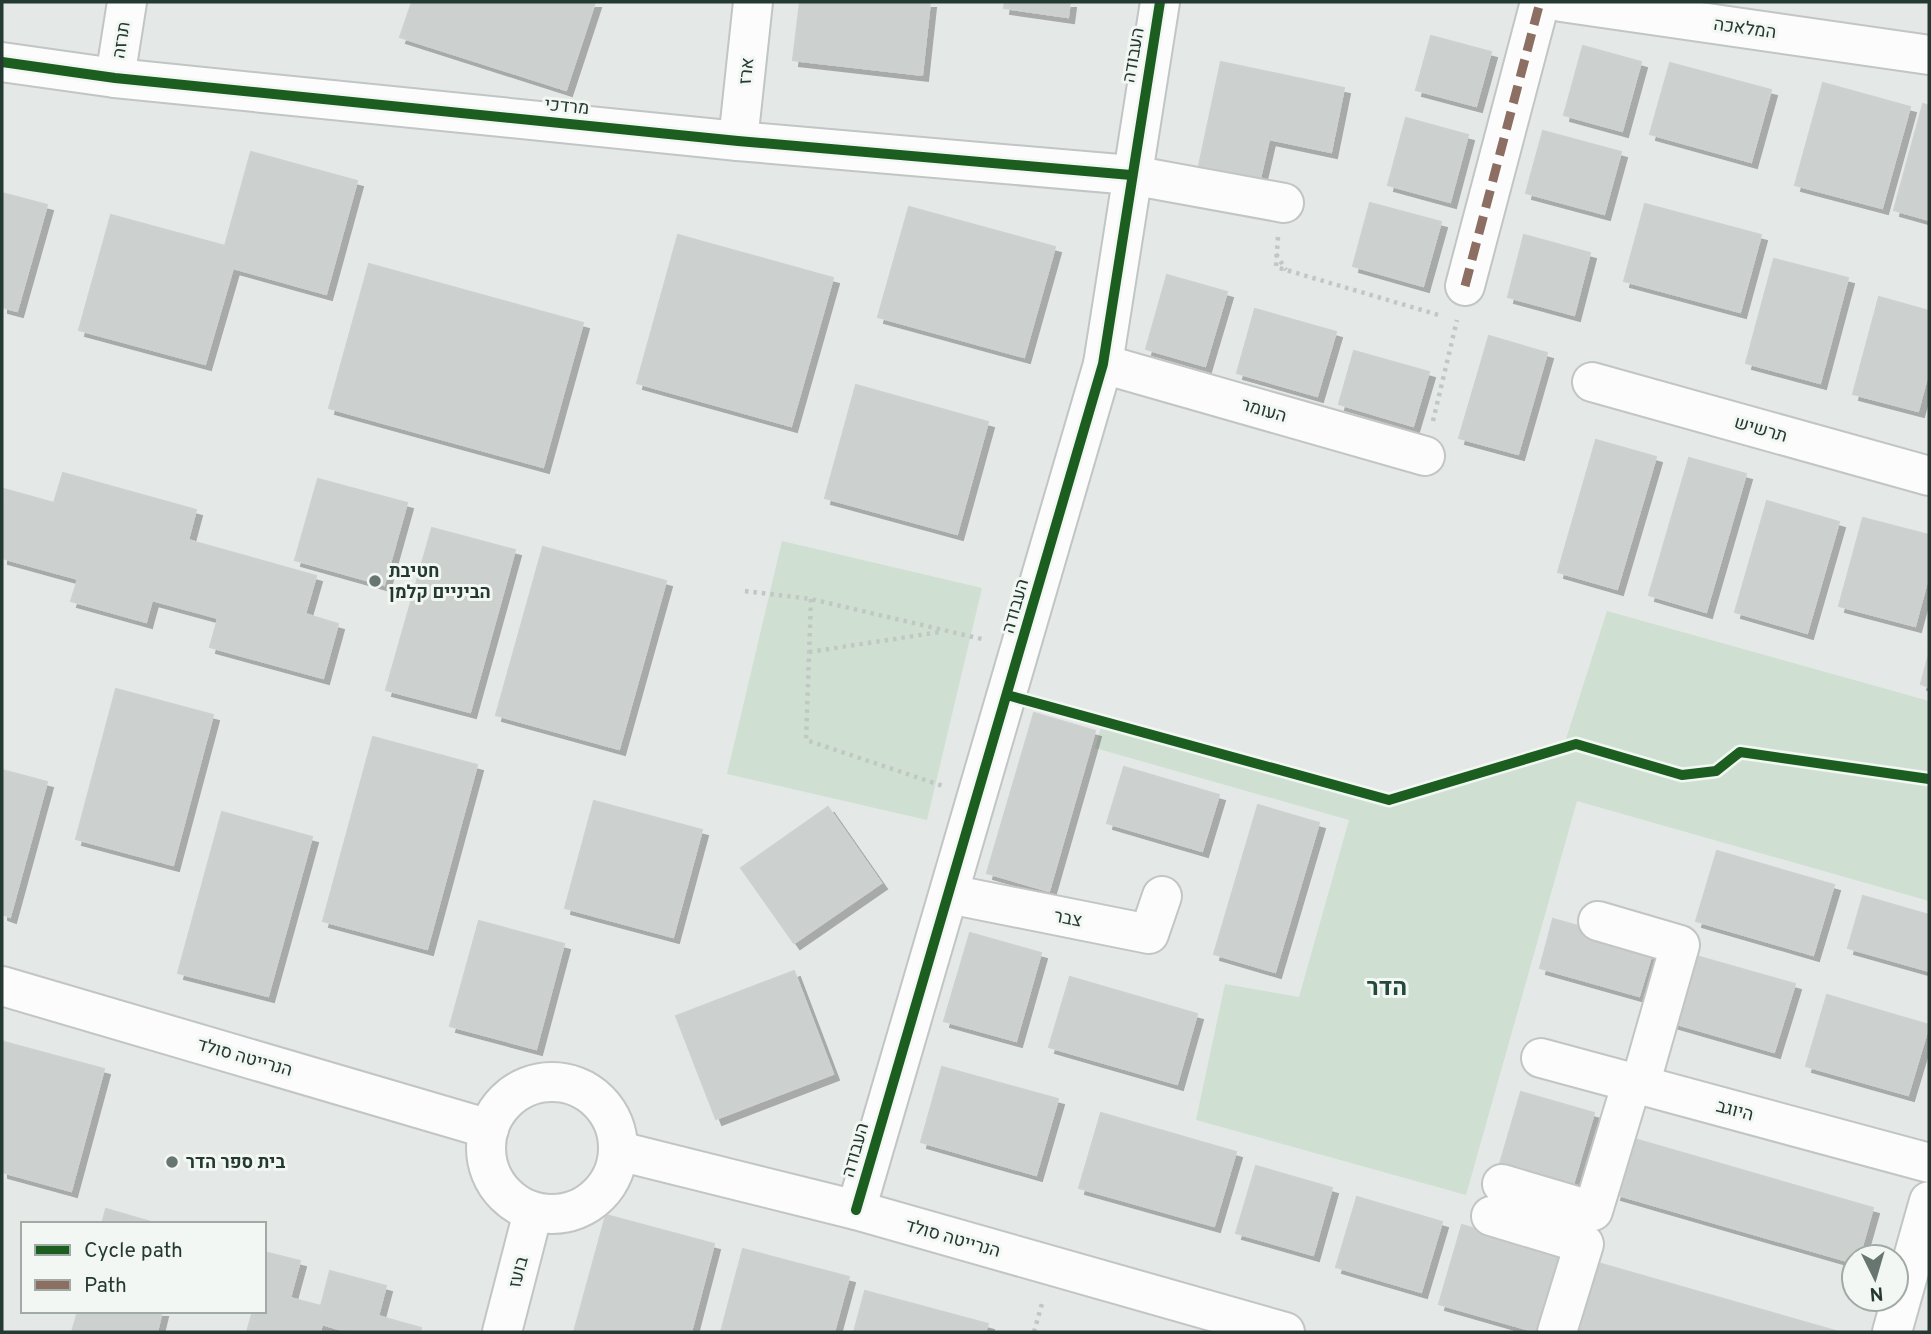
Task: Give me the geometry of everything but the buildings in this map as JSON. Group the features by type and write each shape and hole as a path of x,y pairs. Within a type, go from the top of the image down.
{"street":[{"name":"תרזה","path":"115,78 127,2"},
{"name":"ארז","path":"738,141 753,2"},
{"name":"העבודה","path":"856,1210 1103,364 1130,175 1160,2"},
{"path":"1461,303 1540,2"},
{"name":"המלאכה","path":"1561,2 1929,55"},
{"name":"מרדכי","path":"2,62 115,78 738,141 1130,175 1284,203"},
{"name":"העומר","path":"1103,364 1425,456"},
{"name":"תרשיש","path":"1592,382 1929,476"},
{"name":"צבר","path":"949,894 1149,934 1162,896"},
{"path":"1557,1332 1584,1244 1497,1200 1593,1210 1680,945 1598,921"},
{"name":"הנרייטה סולד","path":"2,986 489,1129"},
{"name":"היוגב","path":"1541,1058 1929,1163"},
{"path":"540,1083 563,1083 588,1093 605,1108 616,1129 619,1151 612,1178 598,1196 579,1209 556,1214 533,1212 504,1193 491,1174 486,1152 489,1129 500,1107 518,1091 540,1083"},
{"name":"הנרייטה סולד","path":"619,1151 856,1210 1285,1332"},
{"path":"1892,1332 1929,1200"},
{"name":"בועז","path":"502,1332 533,1212"}],"path":[{"path":"1284,203 1274,265 1287,272 1461,303 1425,456"},
{"path":"745,591 811,599 944,632 1021,647"},
{"path":"811,599 806,740 977,797"},
{"path":"809,652 944,632"}],"green space":[{"path":"782,541 982,588 927,820 727,774"},
{"path":"1607,611 1929,701 1929,901 1577,801 1466,1195 1196,1120 1225,984 1299,997 1349,820 1095,748 1104,717 1389,795 1565,742"}],"marked path":[{"path":"1465,286 1540,2"}],"cycle path":[{"path":"856,1210 1103,364 1160,2"},
{"path":"2,62 115,78 738,141 1131,175"},
{"path":"1007,695 1389,800 1576,744 1682,775 1716,771 1740,752 1929,779"}],"place":[{"name":"חטיבת הביניים קלמן","path":"375,581"},
{"name":"בית ספר הדר","path":"172,1162"}],"district":[{"name":"הדר","path":"1387,987"}]}
